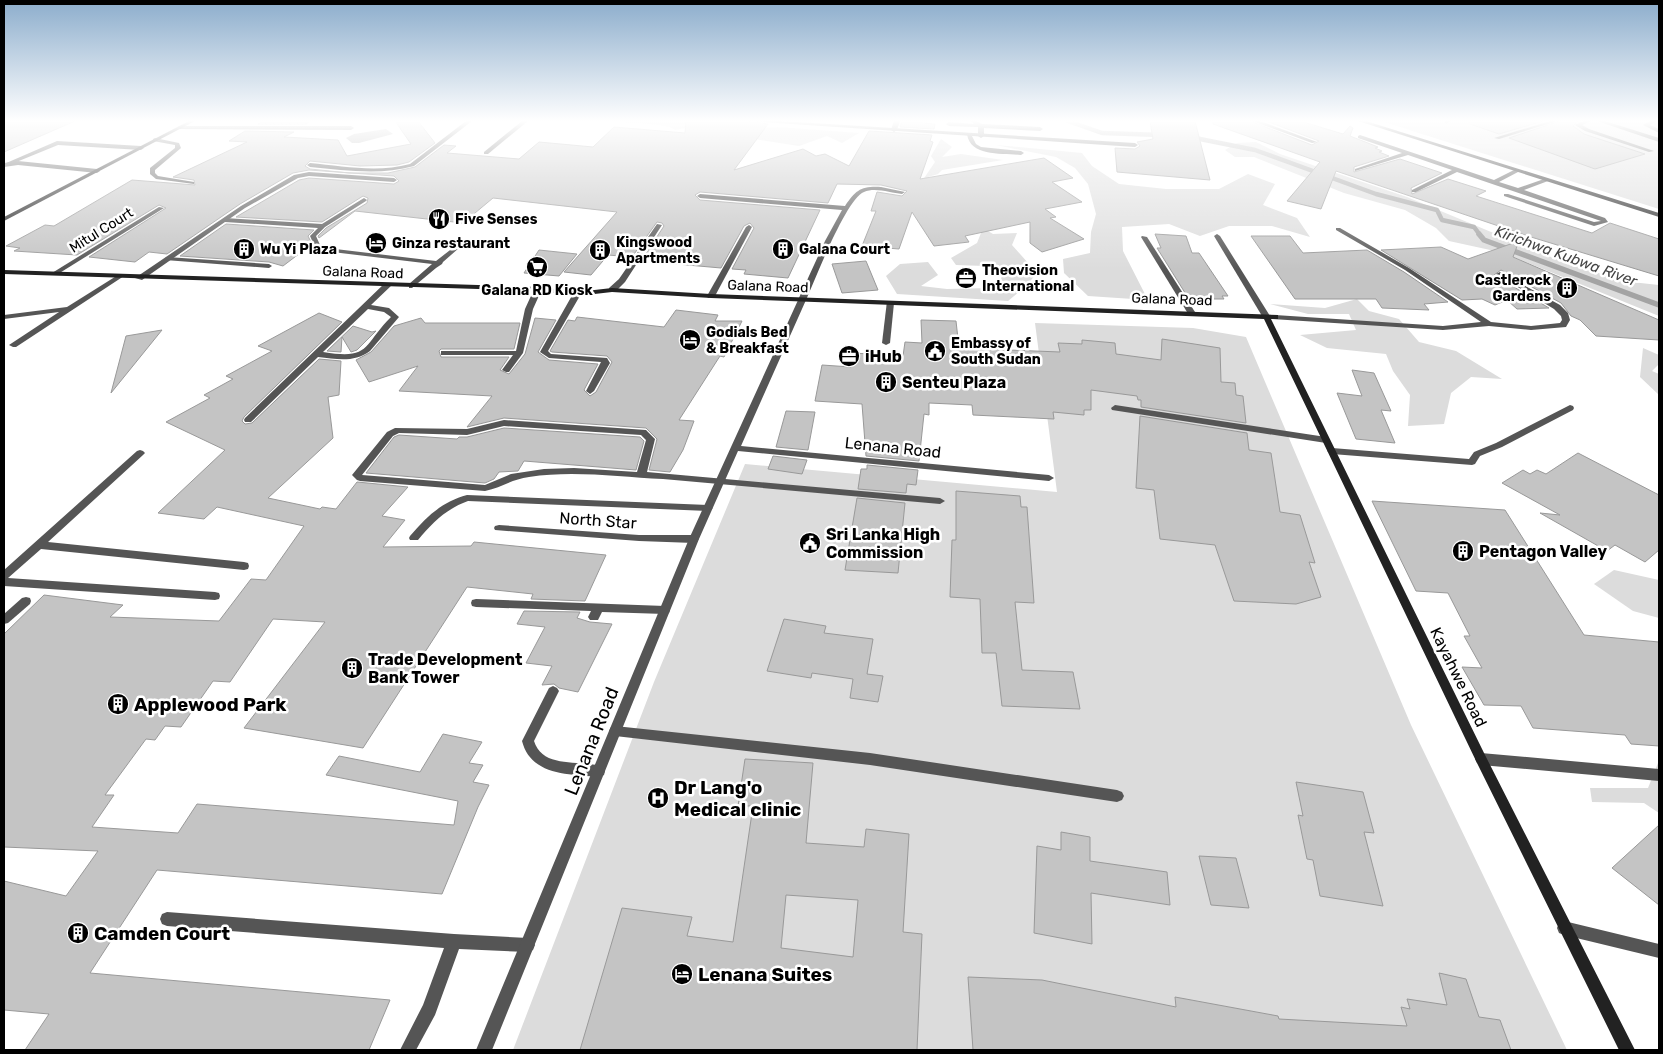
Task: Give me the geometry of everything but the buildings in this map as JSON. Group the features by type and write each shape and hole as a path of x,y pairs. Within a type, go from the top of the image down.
{"main road":[{"path":"1517,170 1659,215"},
{"path":"4,219 97,171"},
{"name":"Galana Road","path":"4,272 139,278 538,289 577,294 612,290 802,300 1271,316"},
{"name":"Kayahwe Road","path":"1271,316 1326,440 1564,928 1627,1050"}],"street":[{"path":"86,170 97,171"},
{"path":"152,170 156,177 192,183"},
{"path":"1414,191 1456,170"},
{"path":"1457,170 1519,190 1606,222 1594,224 1503,196 1519,190 1546,180"},
{"path":"1495,182 1516,170"},
{"path":"139,278 225,220 302,174 394,180"},
{"name":"Lenana Road","path":"484,1050 694,539 734,448 846,208 861,191 902,192"},
{"path":"700,196 846,208"},
{"path":"364,200 323,226 313,236 317,246 326,250 440,263"},
{"name":"Mitul Court","path":"56,273 160,208"},
{"path":"225,220 323,226"},
{"path":"612,290 622,280 659,226"},
{"path":"711,296 750,227"},
{"path":"1338,229 1407,269 1489,324"},
{"path":"1218,236 1271,316"},
{"path":"1144,237 1191,312"},
{"path":"412,286 428,268 440,263 456,248"},
{"path":"167,259 269,266"},
{"name":"Galana Road","path":"1271,316 1442,328 1489,324 1531,328 1562,325 1566,320 1565,314 1557,307 1500,274"},
{"path":"13,344 120,276"},
{"path":"248,420 388,285"},
{"path":"506,370 519,353 529,309 538,289"},
{"path":"577,294 544,352 549,356 604,360 606,362 590,391"},
{"path":"886,343 890,303"},
{"path":"317,354 351,357 357,356 369,348 394,317 386,310 365,306"},
{"path":"4,317 68,309"},
{"path":"444,353 519,353"},
{"path":"1115,408 1326,440"},
{"path":"1332,451 1472,462 1477,454 1499,445 1570,408"},
{"path":"641,476 651,439 643,432 504,423 467,432 398,430 390,434 357,475 360,478 485,488 494,487 506,479 544,472 641,476 720,480 940,502"},
{"name":"Lenana Road","path":"734,448 1049,478"},
{"path":"4,576 140,453"},
{"path":"414,538 438,510 447,504 467,498 708,508"},
{"name":"North Star","path":"499,528 639,538 694,539"},
{"path":"39,545 244,566"},
{"path":"4,582 216,596"},
{"path":"4,620 26,601"},
{"path":"476,603 596,612 665,610"},
{"path":"553,691 528,741 529,750 535,758 549,764 599,771"},
{"path":"615,730 870,759 1117,796"},
{"path":"1481,758 1659,775"},
{"path":"167,919 454,942 528,945"},
{"path":"1564,928 1659,951"},
{"path":"408,1050 429,1009 454,942"}],"shaded area":[{"path":"929,170 942,170 938,174 928,177 923,195 912,196"},
{"path":"1077,170 1098,170 1119,184 1166,189 1219,189 1248,174 1275,184 1263,205 1297,218 1310,237 1272,226 1229,226 1200,236 1169,224 1122,227 1123,251 1148,300 1088,296 1064,273 1063,259 1090,253 1091,232 1096,214 1088,184"},
{"path":"1287,170 1328,170 1407,197 1551,257 1622,281 1659,285 1659,316 1504,253 1449,241 1436,228 1405,210 1344,193"},
{"path":"1536,170 1659,170 1659,209"},
{"path":"983,228 993,234 1017,233 1012,245 1037,273 1026,286 1008,301 897,294 886,276 900,264 928,262 938,275 921,286 947,289 991,288 1003,276 985,266 956,265 951,258 977,243"},
{"path":"1357,299 1369,311 1399,319 1419,342 1456,351 1502,379 1471,377 1451,393 1444,424 1408,426 1410,395 1393,371 1386,354 1327,348 1300,335 1356,330 1349,314 1308,314 1270,304 1325,308"},
{"path":"1035,323 1193,328 1246,337 1411,725 1567,1050 513,1050 654,682 745,464 1057,492"},
{"path":"1643,348 1659,355 1659,364 1652,371 1659,374 1659,395 1640,377"},
{"path":"1614,570 1659,580 1659,618 1633,611 1594,584"},
{"path":"1658,763 1659,813 1644,803 1592,802 1590,788 1648,788"}],"waterway":[{"name":"Kirichwa Kubwa River","path":"1311,170 1376,194 1437,210 1442,220 1474,227 1480,235"},
{"name":"Kirichwa Kubwa River","path":"1479,234 1484,240 1659,305"}],"place":[{"name":"Five Senses","path":"439,219"},
{"name":"Ginza restaurant","path":"376,243"},
{"name":"Wu Yi Plaza","path":"244,249"},
{"name":"Galana Court","path":"783,249"},
{"name":"Kingswood Apartments","path":"600,250"},
{"name":"Galana RD Kiosk","path":"537,267"},
{"name":"Theovision International","path":"966,278"},
{"name":"Castlerock Gardens","path":"1567,288"},
{"name":"Godials Bed & Breakfast","path":"690,340"},
{"name":"Embassy of South Sudan","path":"935,351"},
{"name":"iHub","path":"849,356"},
{"name":"Senteu Plaza","path":"886,382"},
{"name":"Sri Lanka High Commission","path":"810,543"},
{"name":"Pentagon Valley","path":"1463,551"},
{"name":"Trade Development Bank Tower","path":"352,668"},
{"name":"Applewood Park","path":"118,704"},
{"name":"Dr Lang'o Medical clinic","path":"658,798"},
{"name":"Camden Court","path":"78,933"},
{"name":"Lenana Suites","path":"682,974"}]}
